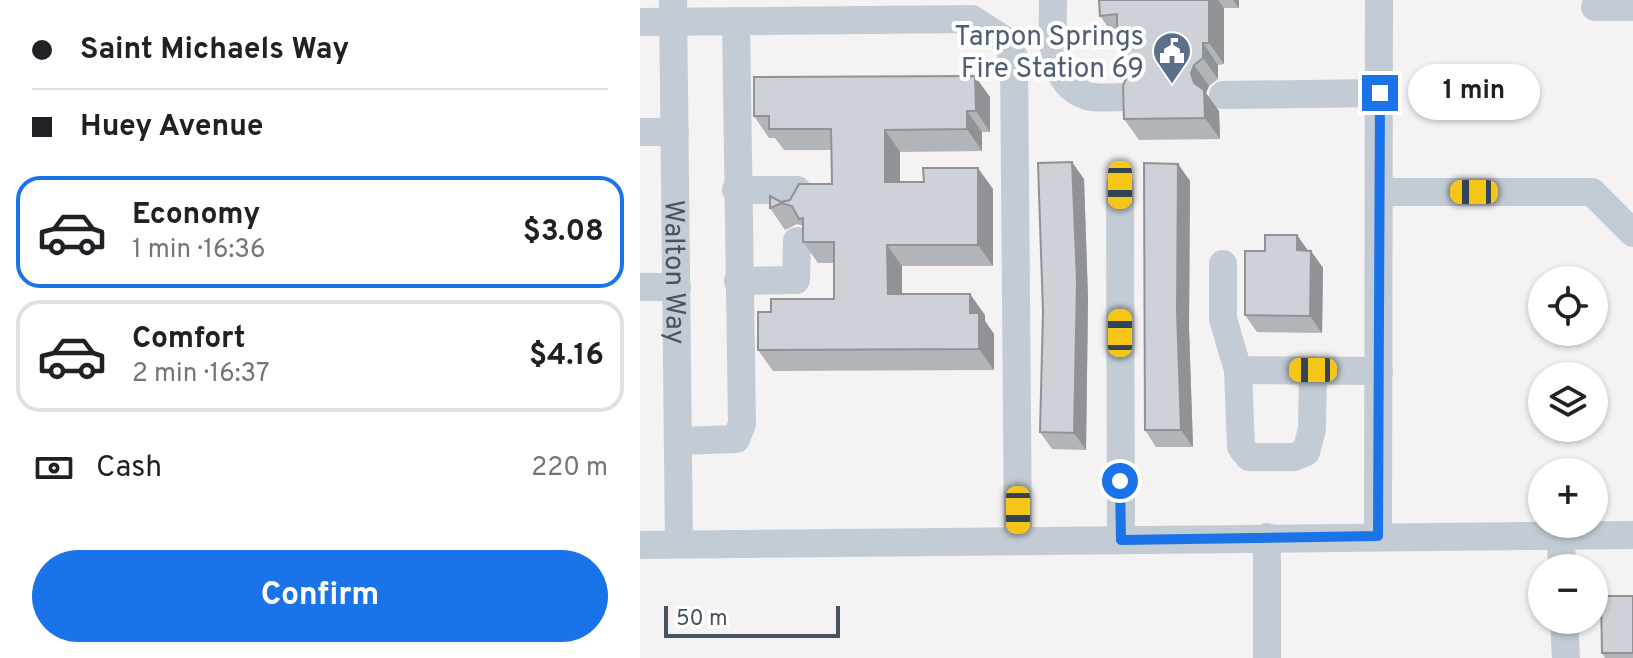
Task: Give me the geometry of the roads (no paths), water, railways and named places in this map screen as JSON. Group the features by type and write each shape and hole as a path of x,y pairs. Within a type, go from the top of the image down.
{"street":[{"path":"1053,0 1054,54 1071,85 1086,96 1125,97"},
{"path":"1378,536 1379,0"},
{"path":"1595,7 1633,7"},
{"path":"640,22 674,11 736,21 972,19 1003,39 1014,57 1018,540"},
{"name":"Walton Way","path":"674,11 679,544"},
{"path":"678,441 736,439 742,424 736,190 736,21"},
{"path":"1223,95 1380,93"},
{"path":"640,132 675,132"},
{"path":"1120,185 1121,540"},
{"path":"736,190 797,190 797,206"},
{"path":"1380,192 1592,192 1633,233"},
{"path":"738,281 796,280 797,241"},
{"path":"1223,264 1223,319 1238,370 1241,447 1249,457 1294,457 1306,452 1310,442 1313,370"},
{"path":"640,287 677,287"},
{"path":"1238,370 1379,371"},
{"path":"640,545 1528,535"},
{"path":"1608,535 1633,535"},
{"path":"1267,537 1267,658"},
{"path":"1565,634 1566,658"}],"place":[{"name":"Tarpon Springs Fire Station 69","path":"1172,85"}]}
